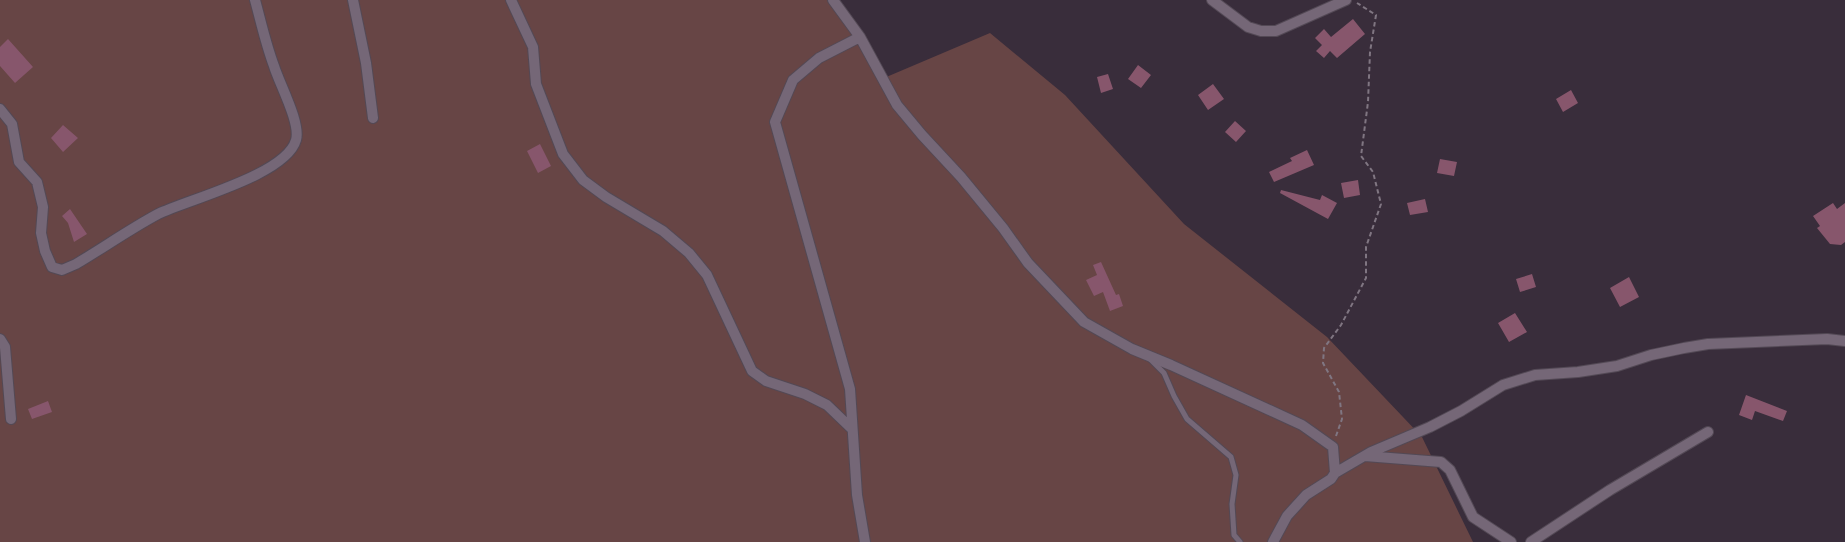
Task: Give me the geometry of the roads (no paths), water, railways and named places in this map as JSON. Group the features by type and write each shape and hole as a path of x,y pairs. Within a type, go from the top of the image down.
{"street":[{"path":"0,109 12,124 19,162 37,182 43,207 40,233 45,251 52,267 62,270 76,264 159,214 242,182 279,161 291,151 297,139 296,124 273,66 255,0"},
{"path":"353,0 366,63 373,118"},
{"path":"511,0 533,47 536,84 563,154 583,180 606,197 663,231 688,253 707,275 752,371 766,381 806,394 827,405 852,429"},
{"path":"833,0 860,37 897,105 961,177 1028,263 1084,322 1132,349 1302,425 1333,447 1335,473"},
{"path":"1212,0 1248,27 1261,31 1276,31 1346,0"},
{"path":"860,37 819,58 793,80 775,122 850,389 857,495 865,542"},
{"path":"0,339 5,347 11,419"},
{"path":"1273,542 1287,516 1306,495 1331,479 1335,473 1365,456 1461,411 1503,385 1535,375 1617,366 1651,355 1708,344 1827,339 1845,341"},
{"path":"1531,542 1610,490 1708,432"},
{"path":"1365,456 1441,462 1450,470 1473,517 1511,542"}],"lane":[{"path":"1147,355 1164,373 1187,418 1231,457 1236,475 1232,504 1234,535 1240,542"}]}
